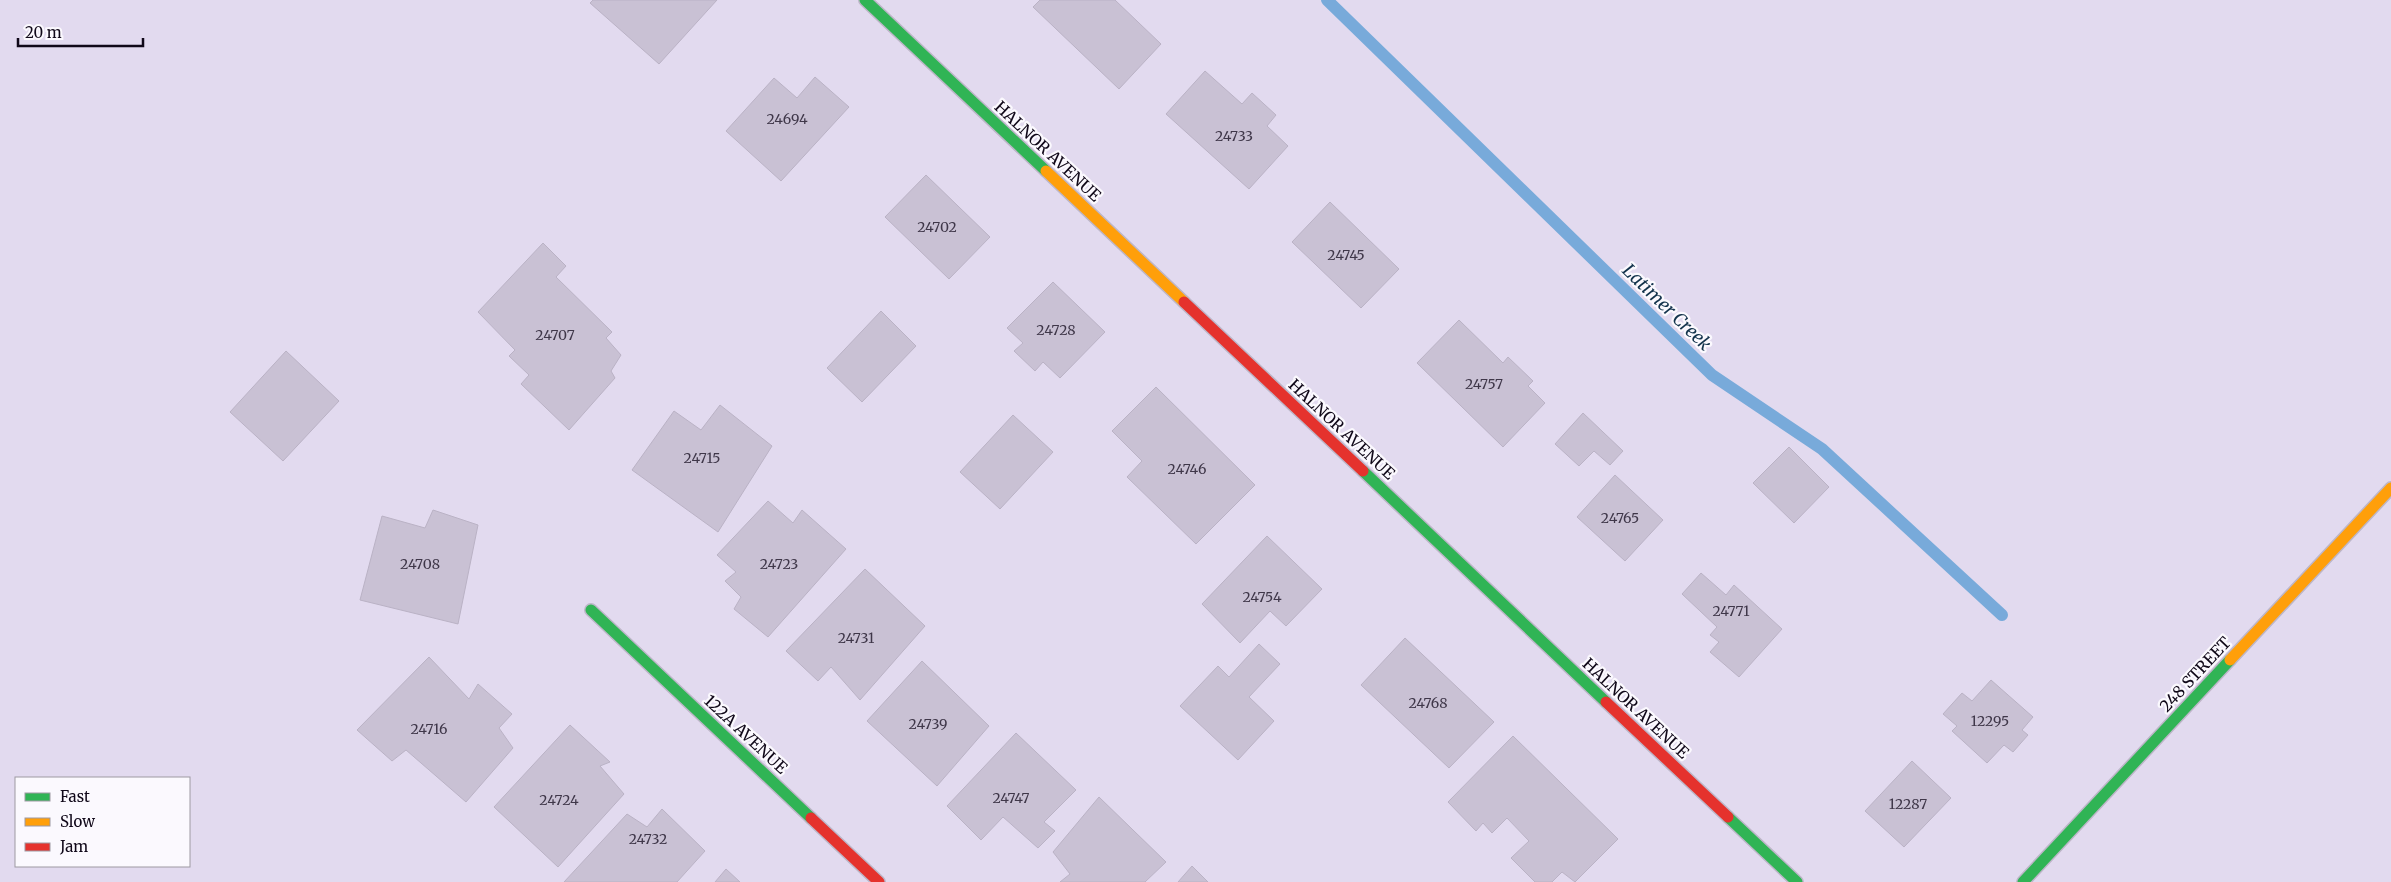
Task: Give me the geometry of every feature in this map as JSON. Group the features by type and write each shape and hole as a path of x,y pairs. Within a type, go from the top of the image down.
{"street":[{"name":"HALNOR AVENUE","path":"865,0 1797,882"},
{"name":"248 STREET","path":"2023,882 2391,488"},
{"name":"122A AVENUE","path":"591,610 879,882"}],"building":[{"path":"593,0 717,0 659,64 590,3"},
{"path":"1040,0 1115,0 1161,44 1119,89 1033,7"},
{"path":"1205,71 1242,104 1252,93 1276,115 1267,126 1288,146 1249,189 1166,114"},
{"path":"815,77 849,107 781,181 726,131 774,78 797,98"},
{"path":"926,175 990,237 949,279 885,217"},
{"path":"1330,202 1399,269 1361,308 1292,242"},
{"path":"543,243 566,266 556,277 612,332 606,338 621,355 611,371 615,378 569,430 521,384 529,375 509,356 515,350 478,312"},
{"path":"1053,282 1105,332 1060,378 1043,362 1035,371 1014,351 1023,343 1007,328"},
{"path":"881,311 916,346 862,402 827,368"},
{"path":"1459,320 1503,363 1508,357 1533,381 1528,386 1545,403 1503,447 1417,363"},
{"path":"286,351 339,401 283,461 230,412"},
{"path":"1156,387 1255,485 1196,544 1127,477 1142,461 1112,431"},
{"path":"720,405 772,446 718,532 632,470 674,411 701,430"},
{"path":"1583,413 1623,451 1610,465 1594,451 1579,466 1555,444"},
{"path":"1013,415 1053,452 1000,509 960,472"},
{"path":"1789,447 1829,487 1794,523 1753,483"},
{"path":"1615,475 1663,520 1625,561 1577,517"},
{"path":"768,501 793,523 802,510 846,549 768,637 734,609 741,597 725,581 736,572 717,555"},
{"path":"433,510 478,525 458,624 360,600 382,516 425,528"},
{"path":"1267,536 1322,589 1286,626 1270,611 1240,643 1202,604"},
{"path":"865,569 925,626 860,700 831,667 818,681 786,651"},
{"path":"1701,573 1726,595 1734,585 1782,629 1739,677 1710,652 1719,642 1710,635 1717,627 1682,594"},
{"path":"1405,638 1494,722 1449,768 1361,685"},
{"path":"1259,644 1280,664 1249,697 1274,721 1238,760 1180,706 1218,666 1229,677"},
{"path":"429,657 469,699 478,684 512,714 499,728 513,748 466,802 406,750 392,761 357,730"},
{"path":"922,661 989,726 937,786 867,721"},
{"path":"1991,680 2033,717 2022,730 2028,735 2013,752 2004,745 1987,763 1952,731 1957,726 1943,714 1962,693 1972,701"},
{"path":"570,725 610,762 600,766 624,794 558,867 494,807"},
{"path":"1016,733 1076,790 1044,822 1055,831 1038,848 1003,817 981,840 947,806"},
{"path":"1513,736 1618,839 1575,882 1562,872 1552,882 1535,882 1511,858 1529,841 1507,818 1492,833 1483,823 1476,831 1448,802"},
{"path":"1912,761 1951,798 1904,847 1865,811"},
{"path":"1099,797 1166,862 1145,882 1060,882 1070,874 1053,852"},
{"path":"662,809 705,851 677,882 564,882 627,814 647,827"},
{"path":"1192,866 1208,882 1178,882"},
{"path":"726,869 740,882 715,882"}],"waterway":[{"name":"Latimer Creek","path":"1327,0 1712,375 1822,449 2002,615"}],"traffic: fast":[{"path":"865,0 1046,171"},
{"path":"1363,471 1606,702"},
{"path":"591,610 811,818"},
{"path":"2023,882 2230,660"},
{"path":"1728,817 1797,882"}],"traffic: slow":[{"path":"1046,171 1184,302"},
{"path":"2230,660 2391,488"}],"traffic: jam":[{"path":"1184,302 1363,471"},
{"path":"1606,702 1728,817"},
{"path":"811,818 879,882"}]}
